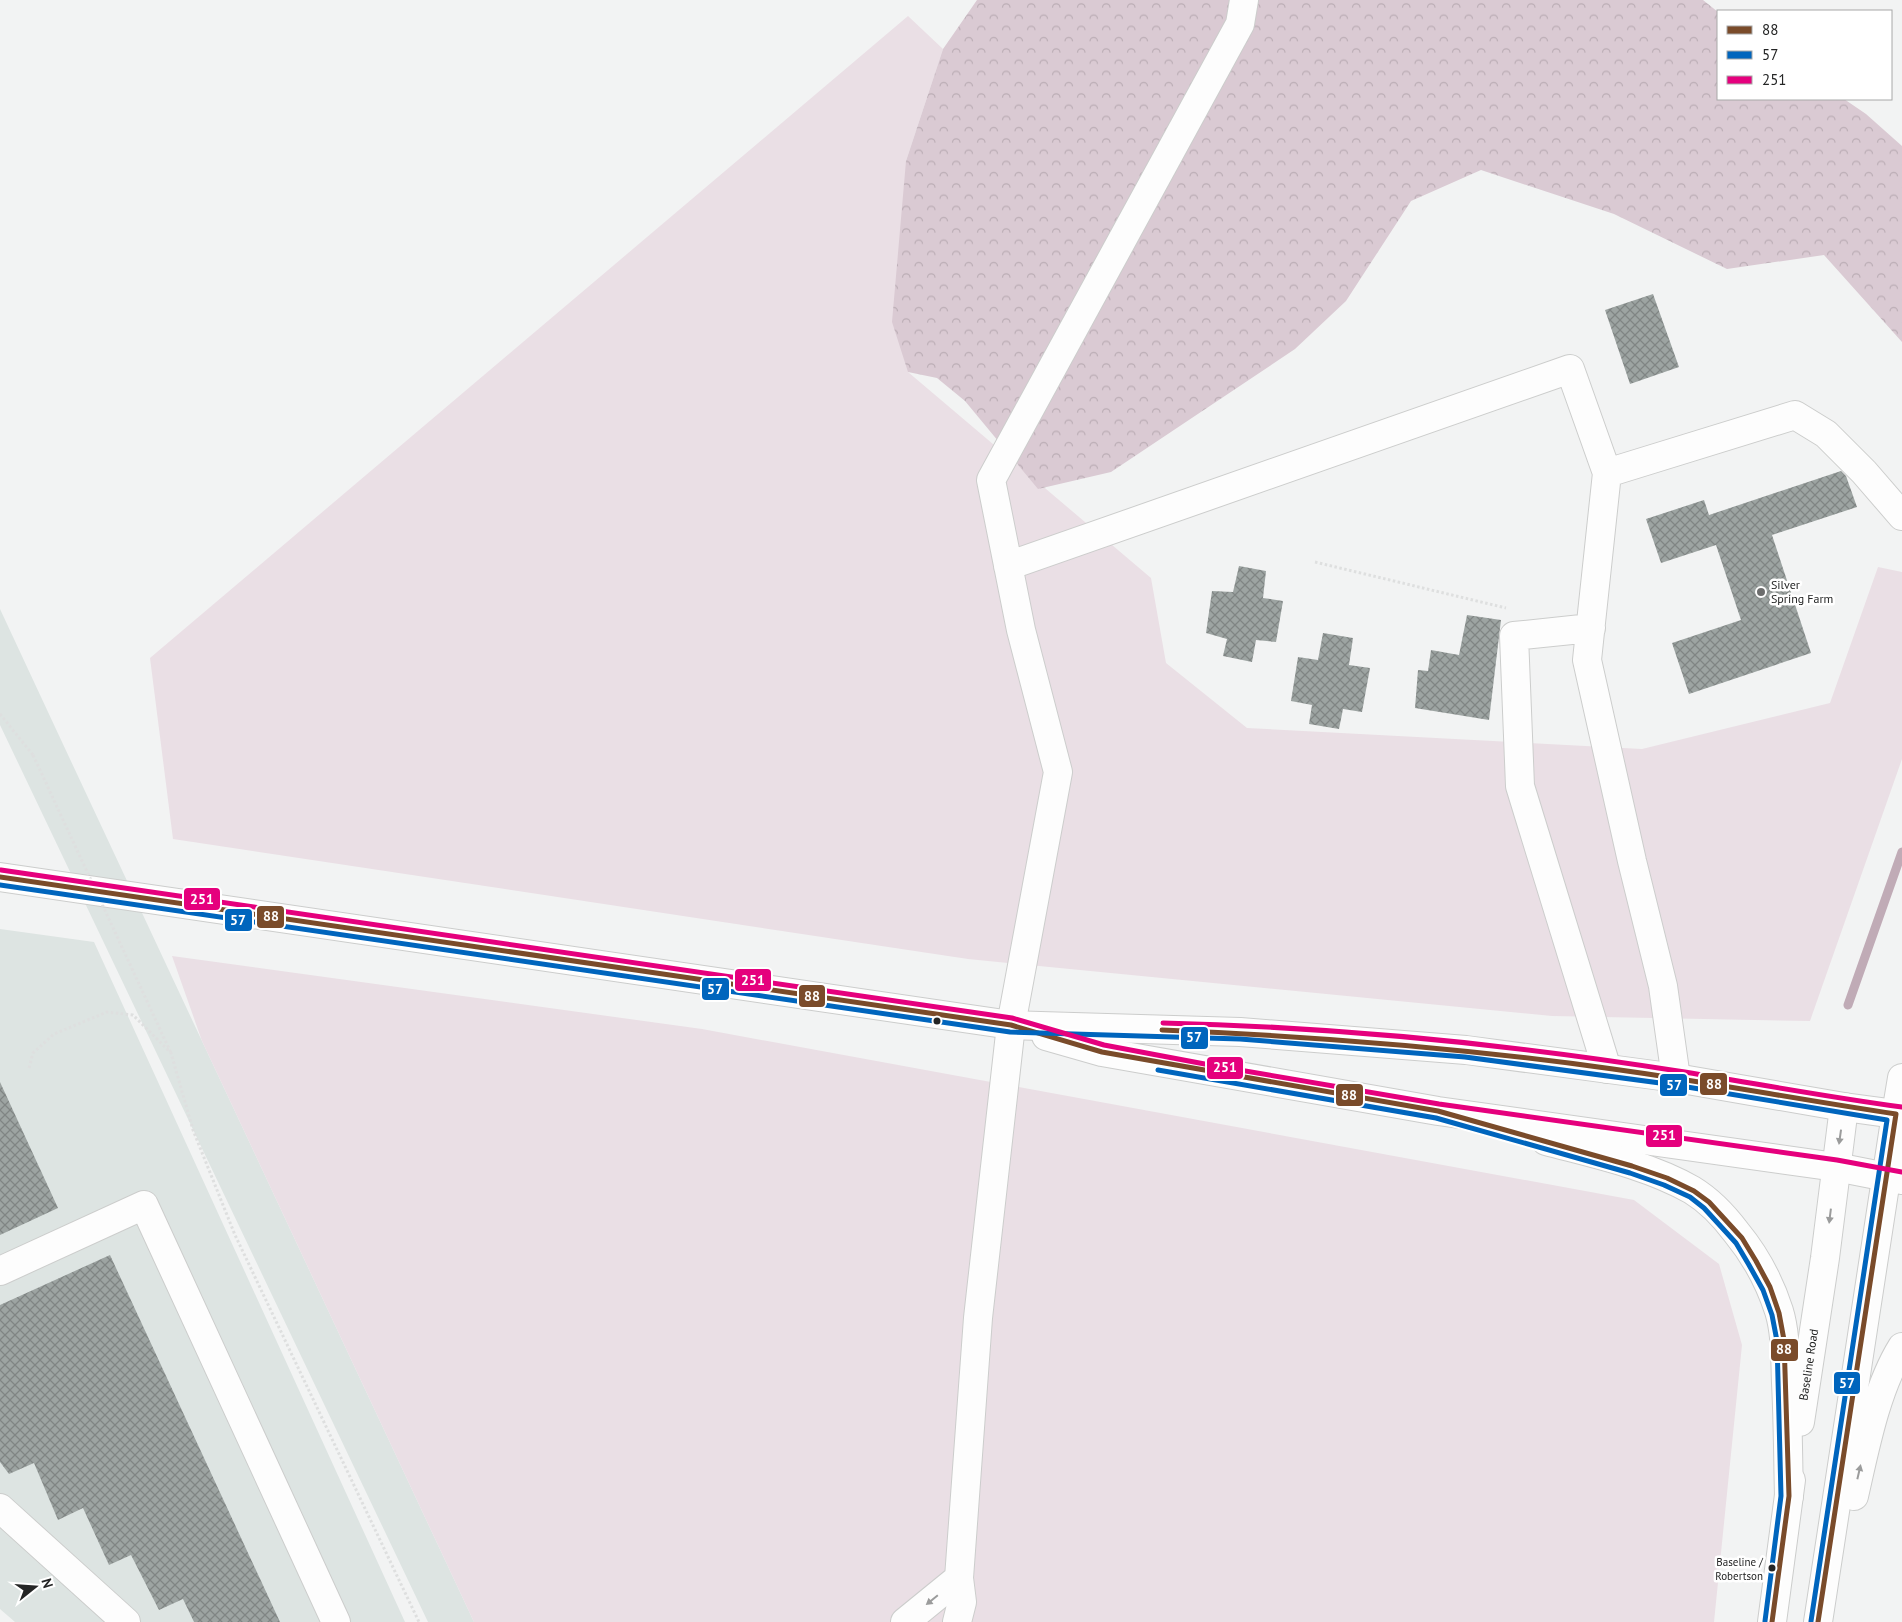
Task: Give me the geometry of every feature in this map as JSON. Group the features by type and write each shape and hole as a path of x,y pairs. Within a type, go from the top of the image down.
{"main road":[{"path":"957,1622 962,1602 959,1578 978,1318 1011,1025 1058,772 1021,630 991,480 1240,24 1244,0"},
{"path":"1008,566 1570,369 1607,473 1587,660 1632,861 1664,986 1676,1078"},
{"path":"1607,473 1795,415 1826,434 1864,472 1902,516"},
{"path":"1591,628 1514,636 1520,786 1607,1069"},
{"path":"0,877 1011,1025 1240,1032 1466,1050 1676,1078 1844,1107 1899,1114"},
{"path":"1011,1025 1102,1052 1438,1111 1836,1167 1894,1178"},
{"path":"1818,1622 1894,1178 1902,1078"},
{"name":"Baseline Road","path":"1772,1622 1825,1258 1844,1107"},
{"path":"1438,1111 1591,1153 1667,1178 1694,1191 1709,1202 1726,1219 1756,1261 1770,1287 1779,1313 1786,1365 1789,1496"},
{"path":"0,1272 144,1205 332,1621"},
{"path":"1824,1622 1865,1447 1882,1392 1902,1347"},
{"path":"0,1508 126,1622"},
{"path":"905,1622 959,1578"}],"path":[{"path":"1315,562 1514,610"},
{"path":"0,714 33,755 171,1053 193,1130 235,1235 420,1622"},
{"path":"29,1068 33,1053 54,1034 107,1012 133,1015 171,1053"}],"shaded area":[{"path":"908,16 943,49 906,161 908,372 1151,578 1166,663 1247,728 1642,749 1830,703 1878,567 1902,572 1902,759 1810,1021 1552,1016 968,959 173,839 150,658"},
{"path":"0,609 474,1622 428,1622 0,725"},
{"path":"0,929 94,942 405,1622 15,1622 0,1609"},
{"path":"172,956 702,1029 1634,1200 1719,1264 1742,1345 1714,1622 474,1622 202,1041"}],"green space":[{"path":"977,0 1703,0 1717,11 1717,100 1845,100 1866,114 1902,146 1902,342 1824,255 1727,269 1614,214 1481,170 1411,201 1346,301 1295,349 1111,472 1038,489 965,401 937,378 908,372 892,322 906,161 943,49"}],"building":[{"path":"1653,294 1679,367 1630,384 1605,310"},
{"name":"Silver Spring Farm","path":"1841,471 1846,476 1857,507 1772,535 1811,653 1689,694 1672,643 1741,620 1716,545 1661,563 1646,519 1704,500 1709,515"},
{"path":"1239,566 1266,571 1263,598 1283,601 1276,642 1256,640 1252,662 1223,656 1227,639 1206,633 1212,591 1233,592"},
{"path":"1467,615 1501,620 1489,720 1415,708 1418,670 1428,671 1431,650 1459,655"},
{"path":"1323,633 1353,638 1349,665 1370,668 1362,712 1343,709 1339,729 1309,724 1312,705 1291,701 1298,657 1318,660"},
{"path":"0,1082 58,1208 0,1235"},
{"path":"110,1255 280,1622 194,1622 183,1599 159,1610 131,1555 109,1565 83,1508 58,1520 34,1463 9,1474 0,1462 0,1305"}],"waterway":[{"path":"1848,1005 1902,852"}],"transit line":[{"name":"251","path":"1,870 1012,1018 1104,1045 1210,1065 1439,1104 1837,1160 1902,1172"},
{"name":"88","path":"0,877 1011,1025 1102,1052 1438,1111 1632,1166 1667,1178 1694,1191 1709,1202 1742,1238 1770,1287 1779,1313 1784,1340 1789,1496 1772,1622"},
{"name":"57","path":"0,885 1010,1032 1240,1039 1465,1057 1675,1085 1887,1120 1811,1621"},
{"name":"251","path":"1163,1023 1292,1028 1486,1045 1614,1061 1902,1107"},
{"name":"88","path":"1162,1030 1332,1039 1500,1055 1649,1074 1896,1114"},
{"name":"57","path":"1158,1070 1436,1118 1630,1173 1690,1197 1704,1208 1736,1243 1763,1290 1772,1315 1777,1341 1781,1496 1765,1621"},
{"name":"88","path":"1818,1622 1896,1114"}],"place":[{"name":"Silver Spring Farm","path":"1761,592"},
{"name":"Baseline / Robertson","path":"1772,1568"}]}
